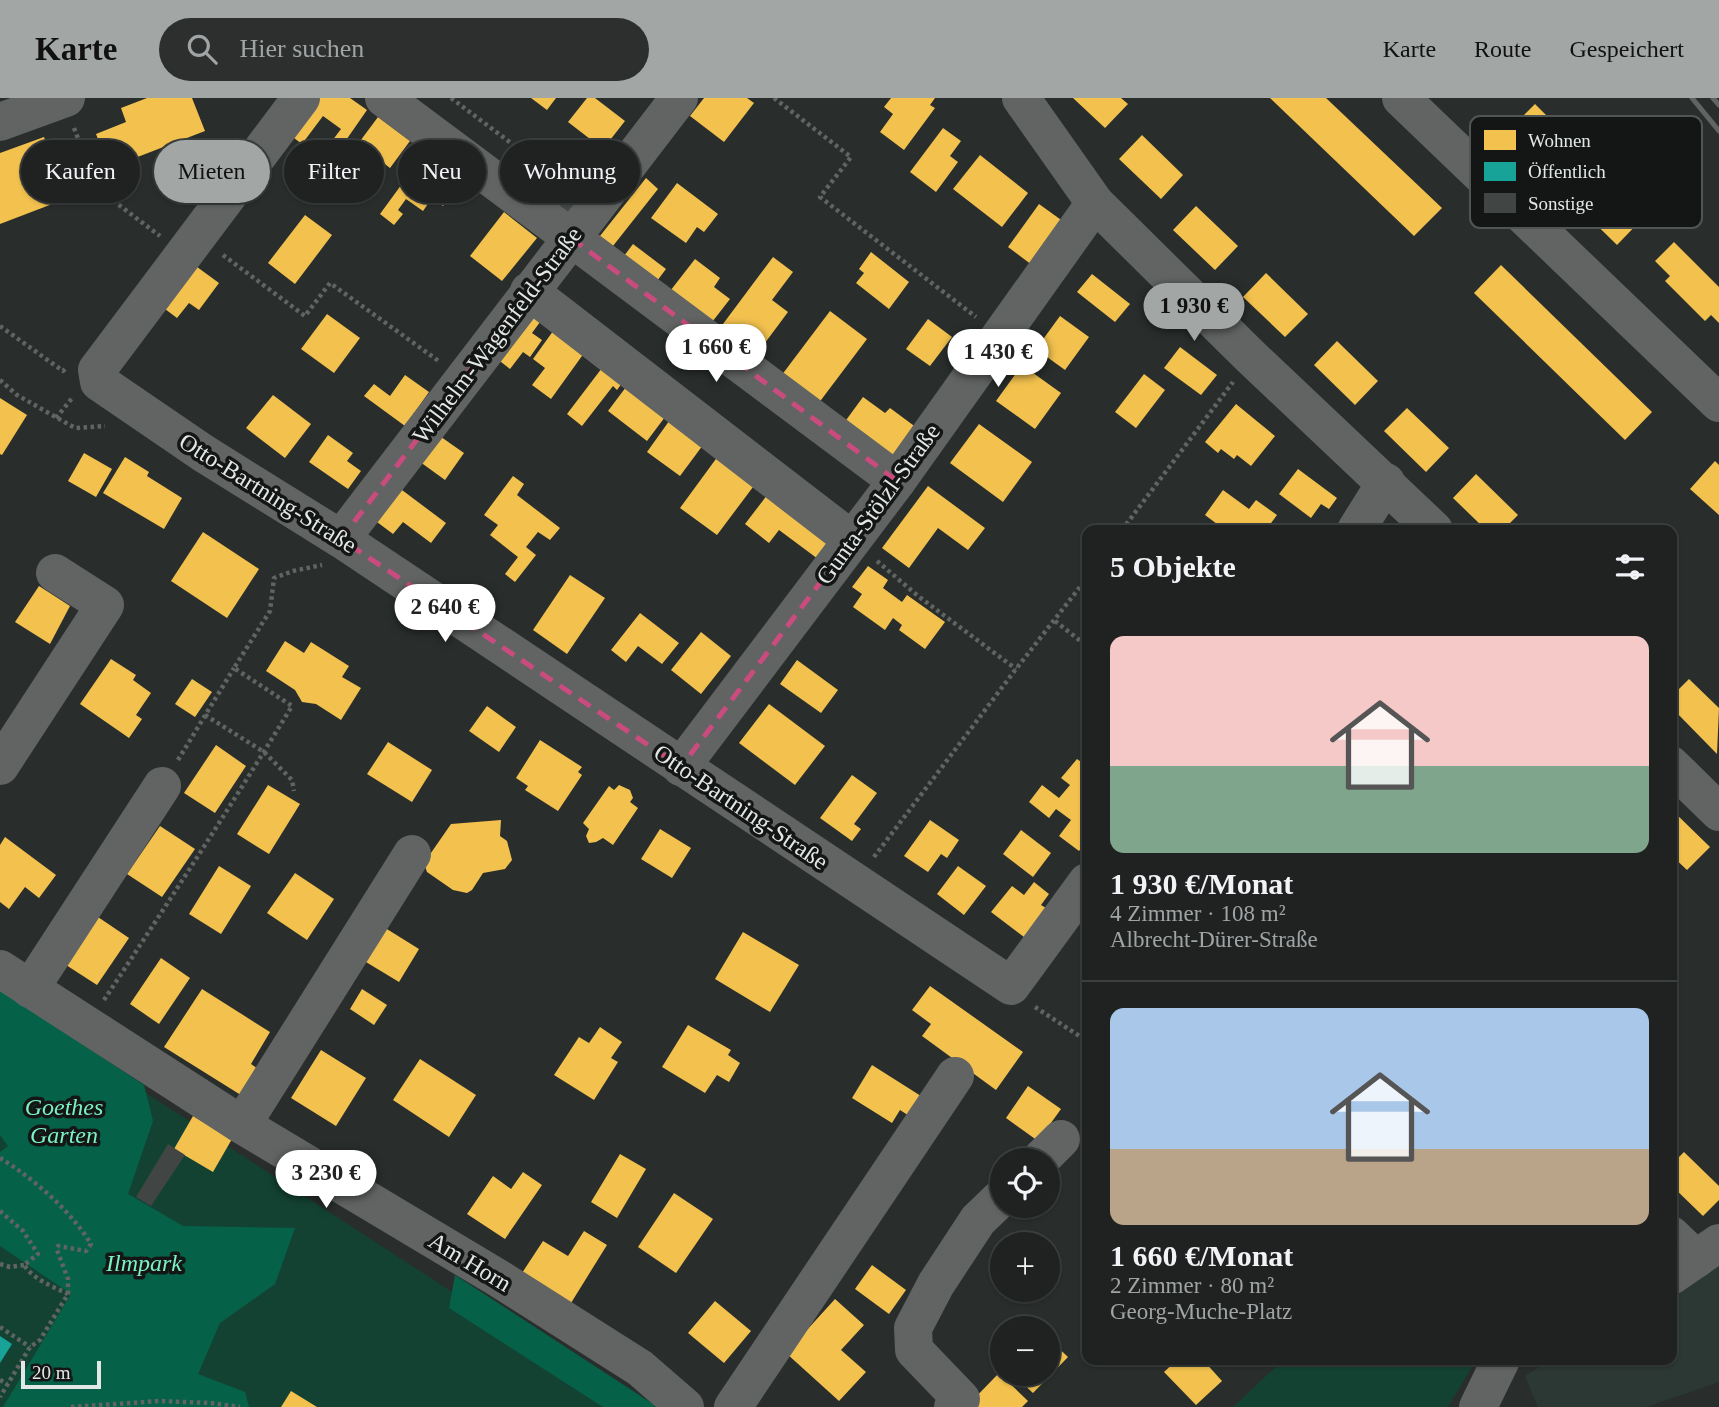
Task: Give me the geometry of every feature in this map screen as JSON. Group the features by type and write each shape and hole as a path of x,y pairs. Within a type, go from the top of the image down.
{"street":[{"path":"0,122 66,98"},
{"name":"Otto-Bartning-Straße","path":"301,98 181,238 97,370 99,382 203,453 341,539 1011,986"},
{"path":"384,98 897,481"},
{"name":"Wilhelm-Wagenfeld-Straße","path":"341,539 679,98"},
{"path":"1021,98 1095,203 1251,357 1429,525"},
{"path":"1401,98 1470,164"},
{"path":"439,139 453,121 500,157"},
{"name":"Gunta-Stölzl-Straße","path":"681,767 897,481 1095,203"},
{"path":"1537,228 1719,403"},
{"path":"529,291 852,540"},
{"path":"1359,525 1386,482"},
{"path":"0,766 105,605 55,573"},
{"path":"1677,771 1719,812"},
{"path":"15,979 162,786"},
{"path":"242,1125 412,853"},
{"path":"1011,986 1082,889"},
{"name":"Am Horn","path":"15,979 242,1125 498,1278 640,1368 685,1407"},
{"path":"733,1407 955,1076"},
{"path":"953,1407 961,1399 914,1350 913,1328 936,1284 978,1220 990,1208"}],"path":[{"path":"451,98 595,206"},
{"path":"774,98 851,156 820,197 1000,335"},
{"path":"120,203 305,316 330,283 463,379"},
{"path":"1126,525 1251,357"},
{"path":"0,380 17,396 75,428 113,425"},
{"path":"162,786 270,611 274,578 321,566 341,539"},
{"path":"852,540 918,596 1016,668"},
{"path":"855,883 1082,585"},
{"path":"1055,621 1082,642"},
{"path":"88,1026 190,871 226,808 292,706 234,668"},
{"path":"205,715 264,752 292,780 294,791"},
{"path":"1011,986 1017,995 1082,1038"},
{"path":"0,1158 16,1168 79,1223 91,1244 86,1251 58,1246 57,1250 68,1279 68,1294 40,1340 30,1347 0,1397"},
{"path":"0,1211 23,1231 38,1254 24,1265 10,1268 0,1264"},
{"path":"24,1265 34,1277 68,1294"},
{"path":"0,1327 30,1347"},
{"path":"0,1380 7,1384"},
{"path":"71,1407 159,1401 240,1407"}],"highlighted area":[{"path":"571,238 897,481 681,767 341,539"}],"shaded area":[{"path":"1719,1260 1719,1382 1646,1407 1538,1407 1525,1376 1543,1365 1677,1365 1677,1284"}],"green space":[{"name":"Goethes Garten","path":"0,990 144,1085 153,1121 128,1194 183,1226 295,1228 275,1284 220,1323 198,1374 245,1392 249,1407 3,1407 71,1294 0,1246 0,1152 8,1146 0,1135"},
{"name":"Ilmpark","path":"0,998 629,1407 0,1407"},
{"path":"455,1275 655,1407 603,1407 449,1308"},
{"path":"1278,1365 1473,1365 1448,1407 1233,1407"}],"building: Wohnen":[{"path":"147,98 192,98 205,131 182,140 154,140 154,151 140,156 140,140 98,140 96,134 126,122 121,108"},
{"path":"317,98 350,98 367,110 346,140 333,140 341,129 323,116 305,140 297,140 290,135"},
{"path":"531,98 556,98 547,110"},
{"path":"587,98 595,98 625,121 610,140 591,140 568,122"},
{"path":"704,98 747,98 754,103 724,142 690,116"},
{"path":"891,98 935,98 930,105 935,108 904,150 880,132 893,114 884,107"},
{"path":"1073,98 1121,98 1128,104 1105,128"},
{"path":"1270,98 1326,98 1442,208 1414,236"},
{"path":"1535,104 1547,116 1523,116"},
{"path":"378,117 409,140 398,140 398,157 390,168 384,163 384,140 361,140"},
{"path":"943,128 961,141 950,156 958,162 936,192 910,172"},
{"path":"1142,135 1183,175 1161,199 1119,159"},
{"path":"21,145 21,203 55,203 0,224 0,153"},
{"path":"980,155 1028,193 1002,227 953,189"},
{"path":"646,178 658,189 609,251 596,241 626,203 640,203 640,186"},
{"path":"677,183 718,214 704,232 697,227 686,243 651,218"},
{"path":"398,189 398,203 403,203 398,210 403,214 394,225 380,214"},
{"path":"412,203 429,203 423,211"},
{"path":"1039,204 1064,222 1032,265 1008,247"},
{"path":"1196,206 1238,246 1215,270 1173,230"},
{"path":"504,212 537,238 502,281 470,256"},
{"path":"305,215 332,235 295,284 268,263"},
{"path":"1600,228 1633,228 1617,245"},
{"path":"1674,242 1719,287 1719,323 1711,315 1705,321 1665,281 1670,276 1655,261"},
{"path":"633,244 666,269 654,285 621,260"},
{"path":"871,252 909,282 889,309 856,283 864,273 859,269"},
{"path":"773,257 793,272 772,300 788,312 753,359 717,332"},
{"path":"695,259 720,278 714,287 730,299 709,326 667,295"},
{"path":"193,264 219,283 199,310 189,303 177,318 161,306"},
{"path":"1501,265 1652,412 1625,440 1474,293"},
{"path":"1266,273 1308,314 1285,337 1243,297"},
{"path":"1092,274 1130,304 1115,322 1077,292"},
{"path":"527,305 543,318 532,333 542,340 530,357 523,352 510,369 491,354"},
{"path":"830,311 867,339 815,408 778,380"},
{"path":"327,314 360,338 334,373 301,349"},
{"path":"1060,316 1089,337 1065,370 1036,349"},
{"path":"928,319 952,337 930,366 906,349"},
{"path":"556,327 587,349 551,399 532,385 545,368 533,359"},
{"path":"1337,341 1378,381 1355,405 1314,365"},
{"path":"1180,347 1217,375 1201,395 1164,368"},
{"path":"605,364 625,379 617,390 613,386 582,426 567,414"},
{"path":"1022,365 1061,393 1035,429 996,401"},
{"path":"1144,374 1165,390 1136,428 1115,412"},
{"path":"405,375 429,392 405,426 364,396 374,384 390,396"},
{"path":"629,383 668,413 647,441 608,411"},
{"path":"273,395 311,424 285,458 246,428"},
{"path":"863,397 885,413 890,408 917,428 891,464 841,427"},
{"path":"0,398 27,415 2,455 0,454"},
{"path":"1236,404 1275,436 1251,466 1237,455 1234,459 1221,449 1218,453 1205,442"},
{"path":"1407,408 1449,448 1426,472 1384,431"},
{"path":"672,417 706,441 680,476 647,452"},
{"path":"979,424 1032,462 1003,502 950,463"},
{"path":"434,432 464,453 445,480 416,459"},
{"path":"328,435 353,453 347,461 361,471 348,489 309,462"},
{"path":"721,452 759,479 717,535 680,508"},
{"path":"84,453 112,469 96,497 68,481"},
{"path":"125,457 149,472 147,476 182,498 164,529 103,493"},
{"path":"1715,461 1719,465 1719,515 1690,489"},
{"path":"1298,469 1337,498 1329,509 1321,504 1311,518 1279,494"},
{"path":"1476,474 1518,515 1508,525 1481,525 1453,498"},
{"path":"513,476 524,484 517,495 560,528 550,540 538,532 526,547 536,555 515,582 505,574 518,557 490,535 498,525 484,515"},
{"path":"928,486 985,528 968,550 938,528 909,568 882,548"},
{"path":"398,487 446,523 431,543 403,522 393,534 373,519"},
{"path":"771,490 834,538 818,559 779,530 769,543 745,524"},
{"path":"1223,490 1249,509 1256,500 1277,515 1270,525 1218,525 1205,515"},
{"path":"203,532 259,569 227,618 171,581"},
{"path":"868,566 888,580 883,588 902,602 907,595 945,622 925,649 899,630 902,625 893,618 885,630 853,607 862,594 852,587"},
{"path":"570,575 605,598 567,654 533,630"},
{"path":"39,586 70,606 50,644 15,622"},
{"path":"640,613 679,643 662,664 638,646 626,662 611,650"},
{"path":"701,632 731,656 701,694 671,670"},
{"path":"285,641 304,653 311,642 349,666 342,677 361,688 341,720 316,704 302,702 295,690 266,671"},
{"path":"111,659 136,675 133,680 151,693 136,715 142,719 129,738 80,704"},
{"path":"797,660 838,690 821,713 780,684"},
{"path":"192,679 212,692 195,717 175,704"},
{"path":"1689,679 1719,708 1717,754 1677,713 1677,691"},
{"path":"769,704 825,746 795,785 739,743"},
{"path":"487,706 516,727 499,752 469,731"},
{"path":"540,740 582,767 578,772 582,775 558,811 525,790 528,786 516,778"},
{"path":"388,742 432,770 412,802 367,774"},
{"path":"216,745 246,766 215,813 184,793"},
{"path":"1077,759 1082,762 1082,847 1079,851 1059,836 1071,820 1056,809 1049,818 1029,802 1042,785 1059,798 1070,785 1061,778"},
{"path":"852,775 877,793 854,824 861,829 852,841 820,818"},
{"path":"268,785 300,804 269,854 237,834"},
{"path":"619,785 630,790 633,798 630,802 638,808 613,845 603,838 589,843 586,836 589,829 583,823 609,786 614,790"},
{"path":"1677,815 1710,847 1687,870 1677,861"},
{"path":"501,820 500,836 507,841 512,860 505,869 483,873 467,893 453,890 427,872 424,863 451,824"},
{"path":"930,820 959,840 947,858 941,854 928,872 904,856"},
{"path":"160,826 195,849 162,897 127,874"},
{"path":"660,829 691,848 672,878 641,859"},
{"path":"1021,830 1051,853 1033,877 1003,854"},
{"path":"5,837 56,875 39,898 25,887 9,909 0,902 0,845"},
{"path":"219,866 251,886 221,934 189,914"},
{"path":"958,866 986,886 964,915 937,894"},
{"path":"295,873 334,899 307,940 267,913"},
{"path":"1034,882 1049,894 1041,905 1046,908 1024,937 991,912 1012,886 1024,895"},
{"path":"98,917 129,938 97,985 66,965"},
{"path":"382,926 419,949 399,982 361,959"},
{"path":"743,932 799,965 770,1012 715,979"},
{"path":"161,958 190,978 159,1024 130,1004"},
{"path":"930,986 1023,1052 996,1090 922,1036 931,1024 912,1010"},
{"path":"202,989 270,1032 251,1064 261,1071 244,1097 164,1047"},
{"path":"362,989 387,1005 374,1025 350,1009"},
{"path":"688,1025 731,1050 728,1055 740,1063 729,1082 717,1075 705,1093 662,1067"},
{"path":"600,1027 622,1042 611,1058 618,1062 594,1100 554,1075 579,1037 589,1043"},
{"path":"321,1050 366,1078 336,1126 291,1098"},
{"path":"420,1059 476,1095 449,1137 393,1100"},
{"path":"872,1065 932,1103 920,1123 900,1110 892,1123 852,1098"},
{"path":"1028,1086 1061,1109 1038,1141 1006,1118"},
{"path":"193,1116 232,1139 213,1172 174,1149"},
{"path":"1684,1152 1719,1186 1719,1200 1703,1216 1677,1191 1677,1159"},
{"path":"620,1154 646,1169 617,1218 591,1202"},
{"path":"523,1172 542,1185 505,1239 467,1214 493,1176 511,1189"},
{"path":"674,1193 713,1219 676,1273 638,1247"},
{"path":"584,1231 607,1245 571,1303 522,1273 543,1241 568,1256"},
{"path":"872,1265 906,1290 889,1314 855,1289"},
{"path":"835,1299 864,1325 841,1350 866,1372 839,1401 786,1353"},
{"path":"715,1301 751,1331 724,1363 688,1333"},
{"path":"1060,1349 1068,1357 1060,1365"},
{"path":"1172,1365 1208,1365 1222,1381 1196,1405 1164,1372"},
{"path":"990,1382 990,1386 1012,1386 1028,1401 1022,1407 968,1405"},
{"path":"1025,1386 1040,1386 1033,1393"},
{"path":"291,1391 317,1407 281,1407"}],"building: Öffentlich":[{"path":"0,1336 12,1344 0,1363"}],"building: Sonstige":[{"path":"168,1144 185,1155 151,1206 136,1197"}],"tunnel":[{"path":"561,203 570,210"}],"railway":[{"path":"1692,98 1719,131"},
{"path":"1713,98 1719,105"}]}
